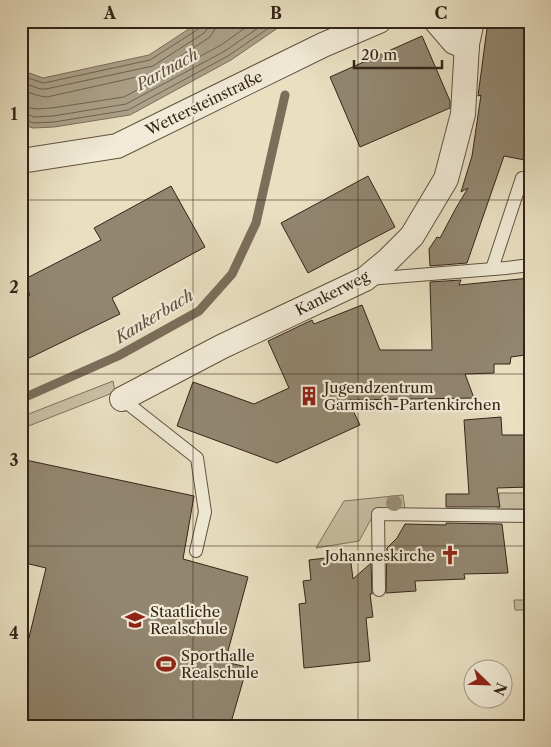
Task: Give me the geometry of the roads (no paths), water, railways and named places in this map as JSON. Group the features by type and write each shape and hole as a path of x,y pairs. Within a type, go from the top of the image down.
{"street":[{"name":"Wettersteinstraße","path":"21,161 117,146 323,45 380,21"},
{"path":"436,21 454,42 467,46"},
{"name":"Kankerweg","path":"122,400 221,347 365,279 388,260 412,236 446,179 463,114 467,46 472,21"}],"lane":[{"path":"492,269 522,178"},
{"path":"365,279 530,265"},
{"path":"122,400 197,458 204,512 196,551"},
{"path":"379,590 378,514 530,516"}],"water":[{"name":"Partnach","path":"201,21 288,21 231,60 130,115 54,127 33,128 21,124 21,70 43,78 149,55"}],"waterway":[{"name":"Kankerbach","path":"21,399 118,356 199,311 232,274 256,223 285,95"}],"place":[{"name":"Jugendzentrum Garmisch-Partenkirchen","path":"309,396"},
{"name":"Johanneskirche","path":"450,555"},
{"name":"Staatliche Realschule","path":"135,620"},
{"name":"Sporthalle Realschule","path":"166,664"}]}
